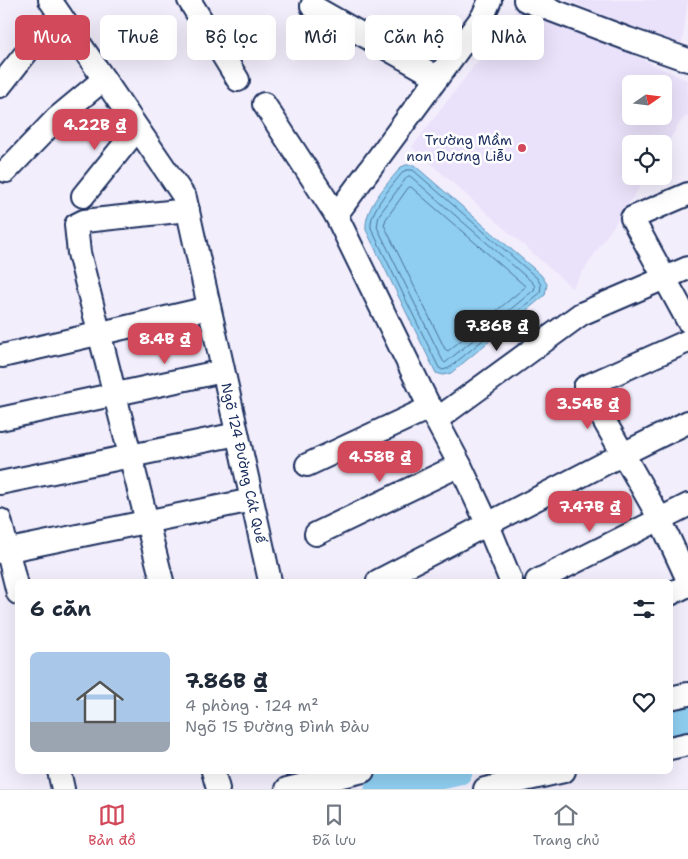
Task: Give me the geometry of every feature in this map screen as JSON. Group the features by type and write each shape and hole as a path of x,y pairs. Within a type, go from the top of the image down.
{"street":[{"path":"189,0 238,80"},
{"path":"336,215 483,16 490,0"},
{"path":"525,0 688,60"},
{"path":"312,6 437,77"},
{"path":"0,86 38,38 55,8"},
{"name":"Ngõ 124 Đường Cát Quế","path":"55,8 185,198 270,579"},
{"path":"6,171 57,118 104,79"},
{"path":"264,104 336,215 460,465 488,524 510,579"},
{"path":"83,196 137,129"},
{"path":"688,194 632,218 688,321"},
{"path":"161,579 79,253 76,225 84,221 188,210"},
{"path":"307,464 433,413 581,314 688,268"},
{"path":"2,356 209,308"},
{"path":"688,341 585,387 660,518 688,580"},
{"path":"0,419 223,371"},
{"path":"382,579 688,422"},
{"path":"0,483 237,434"},
{"path":"316,534 460,465"},
{"path":"4,551 252,500"},
{"path":"541,579 688,505"},
{"path":"0,520 4,551 15,584"},
{"path":"673,592 688,585"},
{"path":"673,697 688,694"},
{"path":"673,747 688,744"},
{"path":"60,774 63,789"},
{"path":"214,774 218,789"},
{"path":"287,789 315,777 339,774"},
{"path":"485,789 551,774"}],"shaded area":[{"path":"568,0 688,0 682,44 671,49"},
{"name":"Trường Mầm non Dương Liễu","path":"519,7 563,21 688,81 688,115 680,122 672,136 622,135 622,185 641,185 572,288 412,147 478,60 544,60 544,15 513,15"}],"water":[{"path":"414,165 541,275 547,284 545,295 451,373 443,375 436,373 366,230 366,221 373,205 401,167"}],"waterway":[{"path":"673,723 688,720"},
{"path":"379,789 445,774"}],"place":[{"name":"Trường Mầm non Dương Liễu","path":"522,148"}]}
